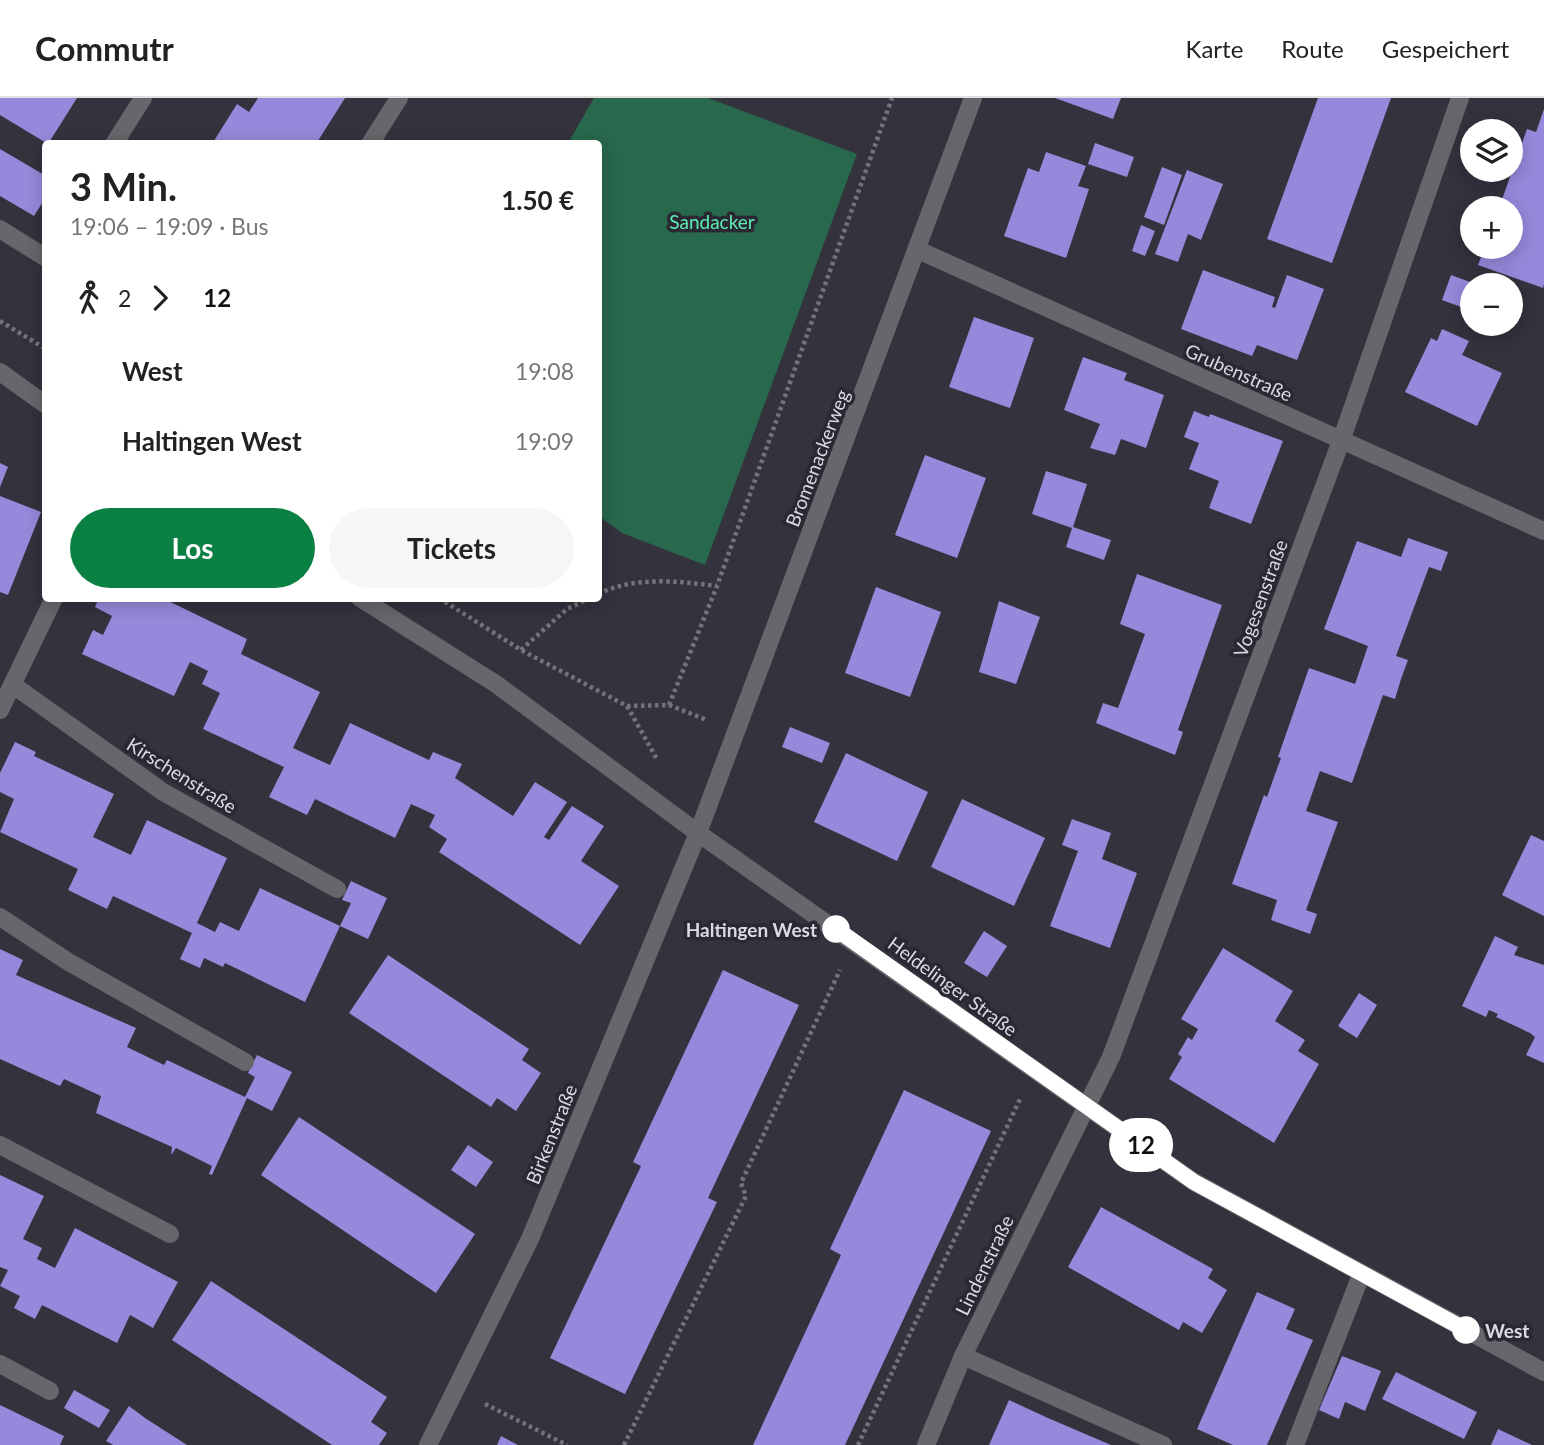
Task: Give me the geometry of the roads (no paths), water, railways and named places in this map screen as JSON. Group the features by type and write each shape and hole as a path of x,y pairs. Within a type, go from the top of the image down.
{"street":[{"path":"117,140 143,98"},
{"path":"373,140 399,98"},
{"name":"Bromenackerweg","path":"698,833 973,98"},
{"name":"Vogesenstraße","path":"1085,1107 1111,1057 1341,441 1461,98"},
{"path":"0,229 42,254"},
{"name":"Grubenstraße","path":"918,250 1544,531"},
{"path":"0,372 42,402"},
{"path":"0,710 52,602"},
{"name":"Heldelinger Straße","path":"366,602 496,684 698,833 1194,1182 1544,1372"},
{"name":"Kirschenstraße","path":"13,685 163,792 337,889"},
{"name":"Birkenstraße","path":"428,1445 530,1239 698,833"},
{"path":"0,917 67,961 245,1062"},
{"name":"Lindenstraße","path":"926,1445 963,1356 1085,1107"},
{"path":"0,1145 170,1234"},
{"path":"1295,1445 1361,1275"},
{"path":"963,1356 1163,1445"},
{"path":"0,1364 50,1391"}],"place":[{"name":"Haltingen West","path":"836,929"},
{"name":"West","path":"1466,1330"}],"park label":[{"name":"Sandacker","path":"712,221"}]}
